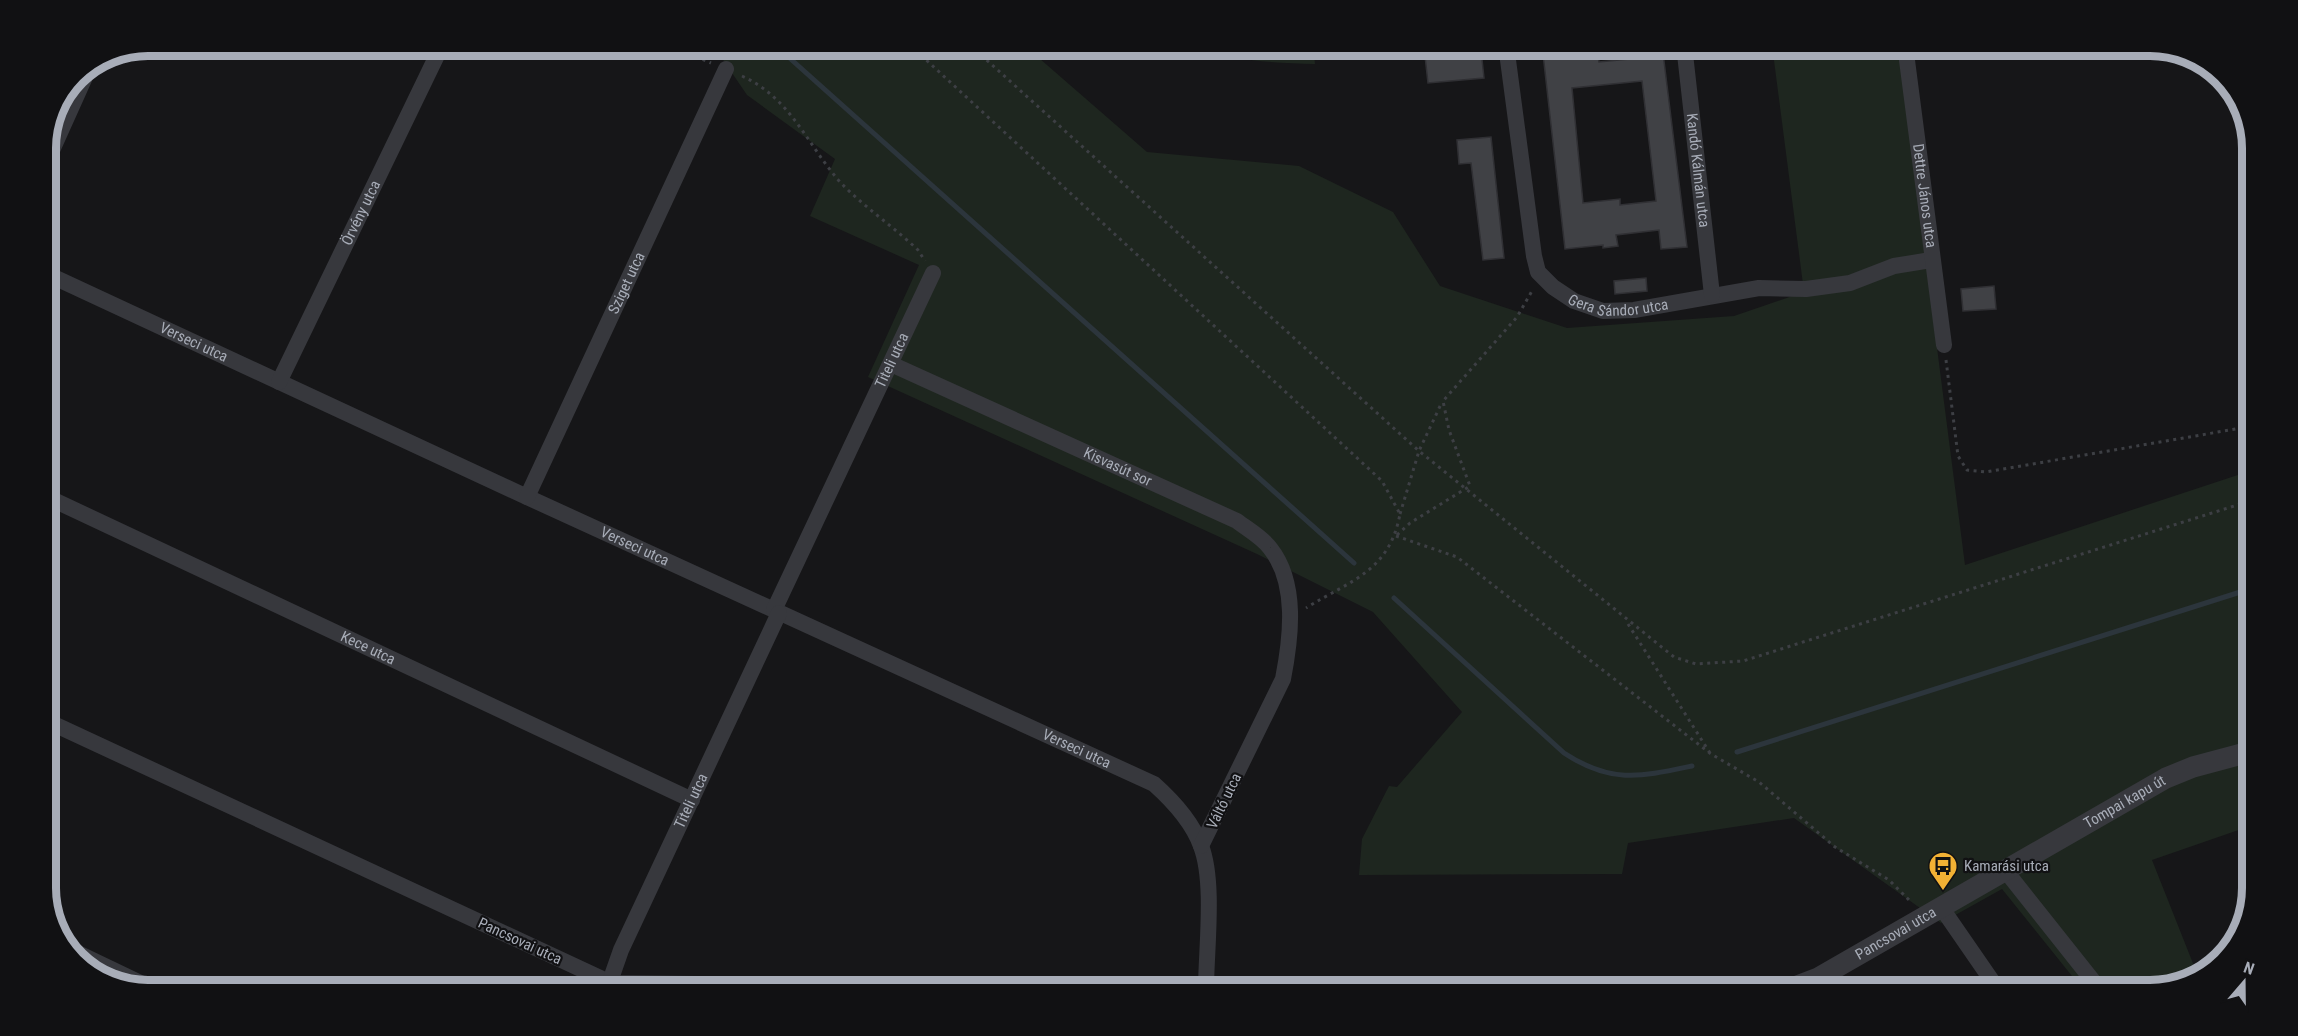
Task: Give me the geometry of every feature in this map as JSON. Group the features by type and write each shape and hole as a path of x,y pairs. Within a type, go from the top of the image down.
{"street":[{"name":"Örvény utca","path":"279,382 437,55"},
{"path":"1507,55 1527,213 1539,272"},
{"name":"Kandó Kálmán utca","path":"1685,55 1712,295"},
{"name":"Dettre János utca","path":"1906,55 1931,260 1944,345"},
{"name":"Sziget utca","path":"527,497 726,69"},
{"path":"56,141 82,85"},
{"name":"Gera Sándor utca","path":"1539,272 1553,287 1574,302 1603,311 1634,310 1759,288 1806,289 1850,284 1894,266 1931,260"},
{"name":"Titeli utca","path":"611,980 621,950 933,273"},
{"name":"Verseci utca","path":"56,278 1154,784 1171,800 1188,822 1202,846"},
{"name":"Kisvasút sor","path":"891,364 1237,521 1269,546 1281,565 1287,590 1289,619"},
{"name":"Kece utca","path":"56,501 692,800"},
{"name":"Váltó utca","path":"1206,980 1208,874 1202,846 1283,679 1289,649 1289,619"},
{"name":"Pancsovai utca","path":"56,725 594,980"},
{"name":"Tompai kapu út","path":"2005,870 2166,778 2193,767 2242,754"},
{"path":"2005,870 2092,980"},
{"name":"Pancsovai utca","path":"1813,980 2005,870"},
{"path":"1933,911 1990,980"},
{"path":"86,957 132,979"}],"path":[{"path":"692,55 754,82 788,110 843,185 918,250 933,273"},
{"path":"921,55 1382,481 1400,514"},
{"path":"981,55 1419,451 1626,621 1674,657 1696,664 1743,661 2242,503"},
{"path":"1289,619 1361,577 1387,553 1396,536 1400,514 1419,451 1443,401 1517,317 1530,297 1539,272"},
{"path":"1944,345 1958,456 1967,470 1986,472 2242,428"},
{"path":"1396,536 1410,523 1470,486 1449,430 1443,401"},
{"path":"1396,536 1457,557 1711,754 1759,782 1835,847 1889,880 1933,911"},
{"path":"1626,621 1711,754"}],"shaded area":[{"path":"720,55 1035,55 1147,152 1299,166 1393,212 1440,286 1567,328 1734,316 1804,292 1773,55 1899,55 1965,565 2242,474 2242,829 2152,860 2195,968 2162,980 2075,980 2002,889 1941,923 1794,818 1628,843 1622,874 1359,875 1362,839 1389,786 1397,787 1462,712 1373,612 1257,554 868,377 919,265 810,216 835,159 747,95"},
{"path":"1221,55 1314,55 1315,64 1268,62"}],"building":[{"path":"1482,55 1484,78 1428,83 1425,56"},
{"path":"1543,55 1568,55 1569,59 1598,56 1599,62 1639,58 1639,55 1663,55 1687,247 1661,249 1659,230 1616,235 1618,246 1603,248 1603,245 1565,249","holes":["1642,81 1656,201 1620,205 1620,199 1583,203 1572,88"]},
{"path":"1491,137 1504,258 1483,260 1471,163 1459,164 1457,140"},
{"path":"1646,278 1647,291 1615,294 1614,281"},
{"path":"1994,286 1996,309 1963,311 1961,289"}],"waterway":[{"path":"786,55 1354,563"},
{"path":"1737,752 2242,591"},
{"path":"1394,598 1564,753 1581,763 1611,774 1626,775 1657,773 1692,766"}],"place":[{"name":"Kamarási utca","path":"1943,892"}]}
